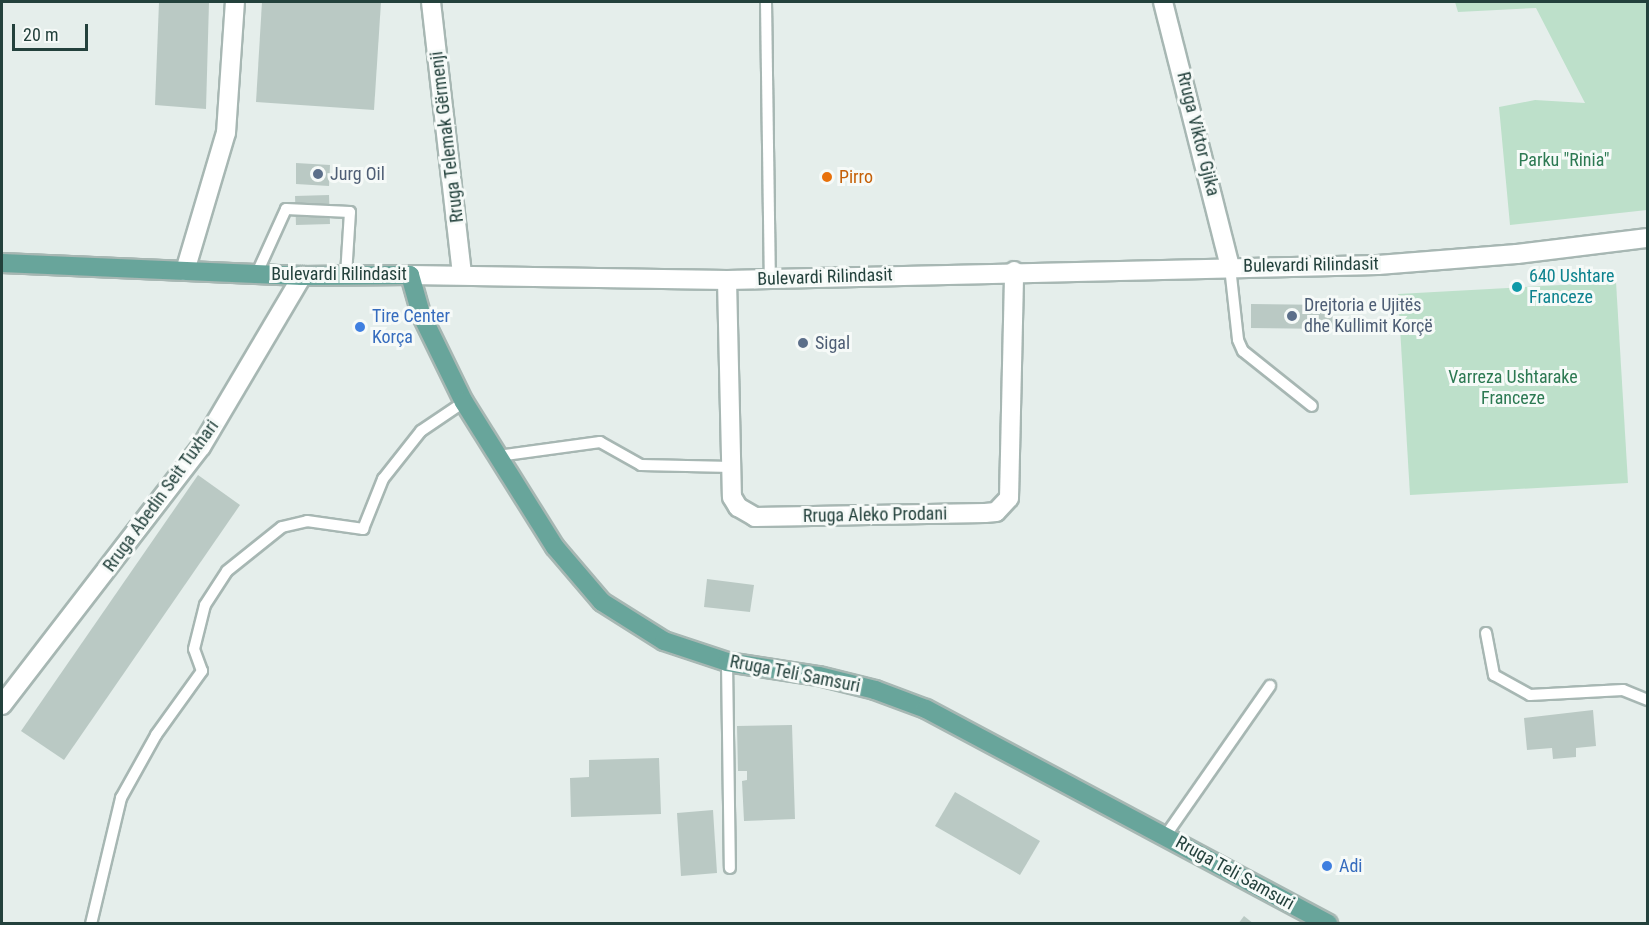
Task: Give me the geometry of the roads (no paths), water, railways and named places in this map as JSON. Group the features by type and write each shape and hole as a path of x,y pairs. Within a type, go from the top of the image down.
{"main road":[{"name":"Bulevardi Rilindasit","path":"2,263 302,276 410,275"},
{"name":"Rruga Teli Samsuri","path":"410,275 421,314 464,402 555,547 602,602 664,641 727,662 819,676 875,690 926,709 1166,835 1328,924"}],"street":[{"path":"184,271 226,133 235,2"},
{"name":"Rruga Telemak Gërmenji","path":"431,2 462,273"},
{"name":"Rruga Viktor Gjika","path":"1163,2 1230,267"},
{"name":"Bulevardi Rilindasit","path":"410,275 462,273 727,280 1014,271 1378,265 1517,254 1647,238"},
{"name":"Rruga Aleko Prodani","path":"727,280 732,496 738,507 755,517 985,513 1003,507 1011,485 1014,271"},
{"name":"Rruga Abedin Seit Tuxhari","path":"2,705 201,447 302,276"}],"lane":[{"path":"766,2 770,278"},
{"path":"257,273 286,209 350,212 345,275"},
{"path":"1230,267 1238,340 1243,351 1312,406"},
{"path":"91,924 121,798 156,735 202,671 194,649 205,605 227,571 282,527 307,521 363,529 383,479 421,431 464,402"},
{"path":"498,456 600,442 641,465 732,467"},
{"path":"1486,633 1494,675 1530,695 1623,690 1647,700"},
{"path":"727,662 730,867"},
{"path":"1166,835 1270,686"}],"place":[{"name":"Jurg Oil","path":"318,174"},
{"name":"Pirro","path":"827,177"},
{"name":"640 Ushtare Franceze","path":"1517,287"},
{"name":"Drejtoria e Ujitës dhe Kullimit Korçë","path":"1292,316"},
{"name":"Tire Center Korça","path":"360,327"},
{"name":"Sigal","path":"803,343"},
{"name":"Adi","path":"1327,866"}],"park label":[{"name":"Parku \"Rinia\"","path":"1564,160"},
{"name":"Varreza Ushtarake Franceze","path":"1513,388"}]}
